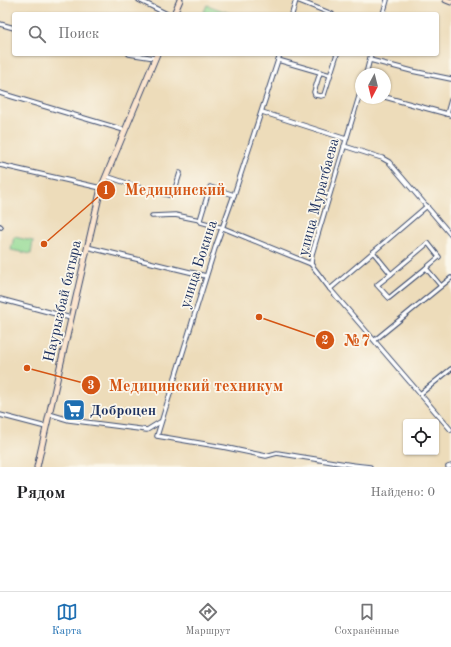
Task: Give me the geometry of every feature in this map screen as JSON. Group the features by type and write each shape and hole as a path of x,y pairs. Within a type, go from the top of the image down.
{"main road":[{"path":"175,12 180,0"},
{"path":"446,0 451,2"},
{"name":"Наурызбай батыра","path":"37,467 101,188 156,56"}],"street":[{"path":"139,0 163,12"},
{"path":"293,12 297,0 327,12"},
{"path":"384,12 387,0"},
{"path":"0,24 12,27"},
{"name":"улица Бокина","path":"279,56 262,112 206,276 160,422 157,436 266,456 277,453 352,466"},
{"path":"320,73 314,92 315,95 321,96 324,95 336,56"},
{"path":"368,68 371,56"},
{"path":"278,60 330,76"},
{"path":"370,60 451,79"},
{"path":"0,93 124,130"},
{"path":"391,99 451,115"},
{"path":"446,114 451,100"},
{"name":"улица Муратбаева","path":"357,104 312,254 311,264 451,430"},
{"path":"262,112 346,139"},
{"path":"344,146 382,158 389,162 451,235"},
{"path":"0,165 101,188"},
{"path":"106,176 144,189 169,194 174,192 180,173"},
{"path":"200,220 210,188 234,195"},
{"path":"330,288 427,206"},
{"path":"152,216 175,215 200,220 201,222 223,228 311,264"},
{"path":"428,243 438,257 389,298 378,285 391,274 428,243"},
{"path":"87,246 206,276"},
{"path":"373,252 391,274"},
{"path":"426,268 441,286"},
{"path":"375,340 451,278"},
{"path":"0,299 71,318"},
{"path":"420,394 451,369"},
{"path":"49,414 69,420 147,430 160,422"},
{"path":"0,415 46,428"},
{"path":"352,466 370,467"}],"green space":[{"path":"207,5 226,12 204,12"},
{"path":"14,237 33,241 31,254 11,250"}],"place":[{"name":"Медицинский","path":"44,244"},
{"name":"№7","path":"259,317"},
{"name":"Медицинский техникум","path":"27,368"},
{"name":"Доброцен","path":"74,410"}]}
